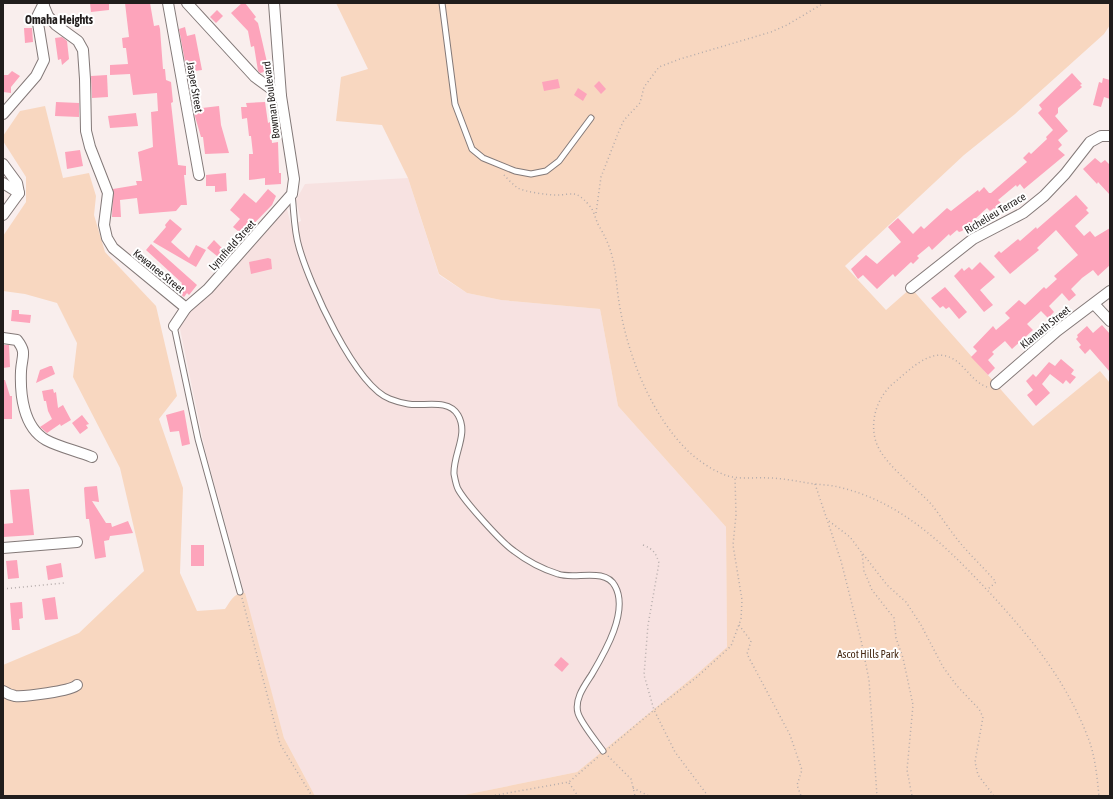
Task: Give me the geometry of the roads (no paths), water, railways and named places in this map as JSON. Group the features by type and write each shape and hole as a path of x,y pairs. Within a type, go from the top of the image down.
{"street":[{"path":"3,114 36,76 44,60 37,17 43,3"},
{"name":"Kewanee Street","path":"43,3 48,16 56,25 78,41 83,50 86,131 90,147 108,193 104,225 107,238 113,248 186,308 174,326"},
{"name":"Jasper Street","path":"168,3 199,175"},
{"path":"187,3 255,77 281,96"},
{"name":"Bowman Boulevard","path":"276,3 281,96 294,179 292,194"},
{"name":"Richelieu Terrace","path":"910,288 973,239 1023,213 1039,201 1066,174 1090,142 1106,136"},
{"path":"3,164 17,183 19,193 3,215"},
{"path":"3,182 19,193"},
{"name":"Lynnfield Street","path":"186,308 208,290 292,194"},
{"name":"Klamath Street","path":"996,384 1057,331 1110,291"},
{"path":"1094,304 1110,321"},
{"path":"3,338 16,340 24,350 21,397 26,416 36,433 46,440 92,456"},
{"path":"3,548 77,542"},
{"path":"3,690 15,696 24,696 66,690 74,688 77,685"}],"lane":[{"path":"442,3 455,104 472,149 483,158 515,171 531,174 546,171 558,161 591,118"},
{"path":"292,194 298,246 308,273 320,301 356,367 372,387 387,398 409,404 435,404 447,406 457,413 462,425 461,439 455,458 454,475 457,488 510,548 523,558 560,575 580,577 597,575 607,578 615,585 619,598 620,612 610,638 581,692 577,704 578,713 603,751"},
{"name":"Kewanee Street","path":"174,326 198,439 240,592"}],"district":[{"name":"Omaha Heights","path":"59,20"}],"park label":[{"name":"Ascot Hills Park","path":"868,654"}]}
